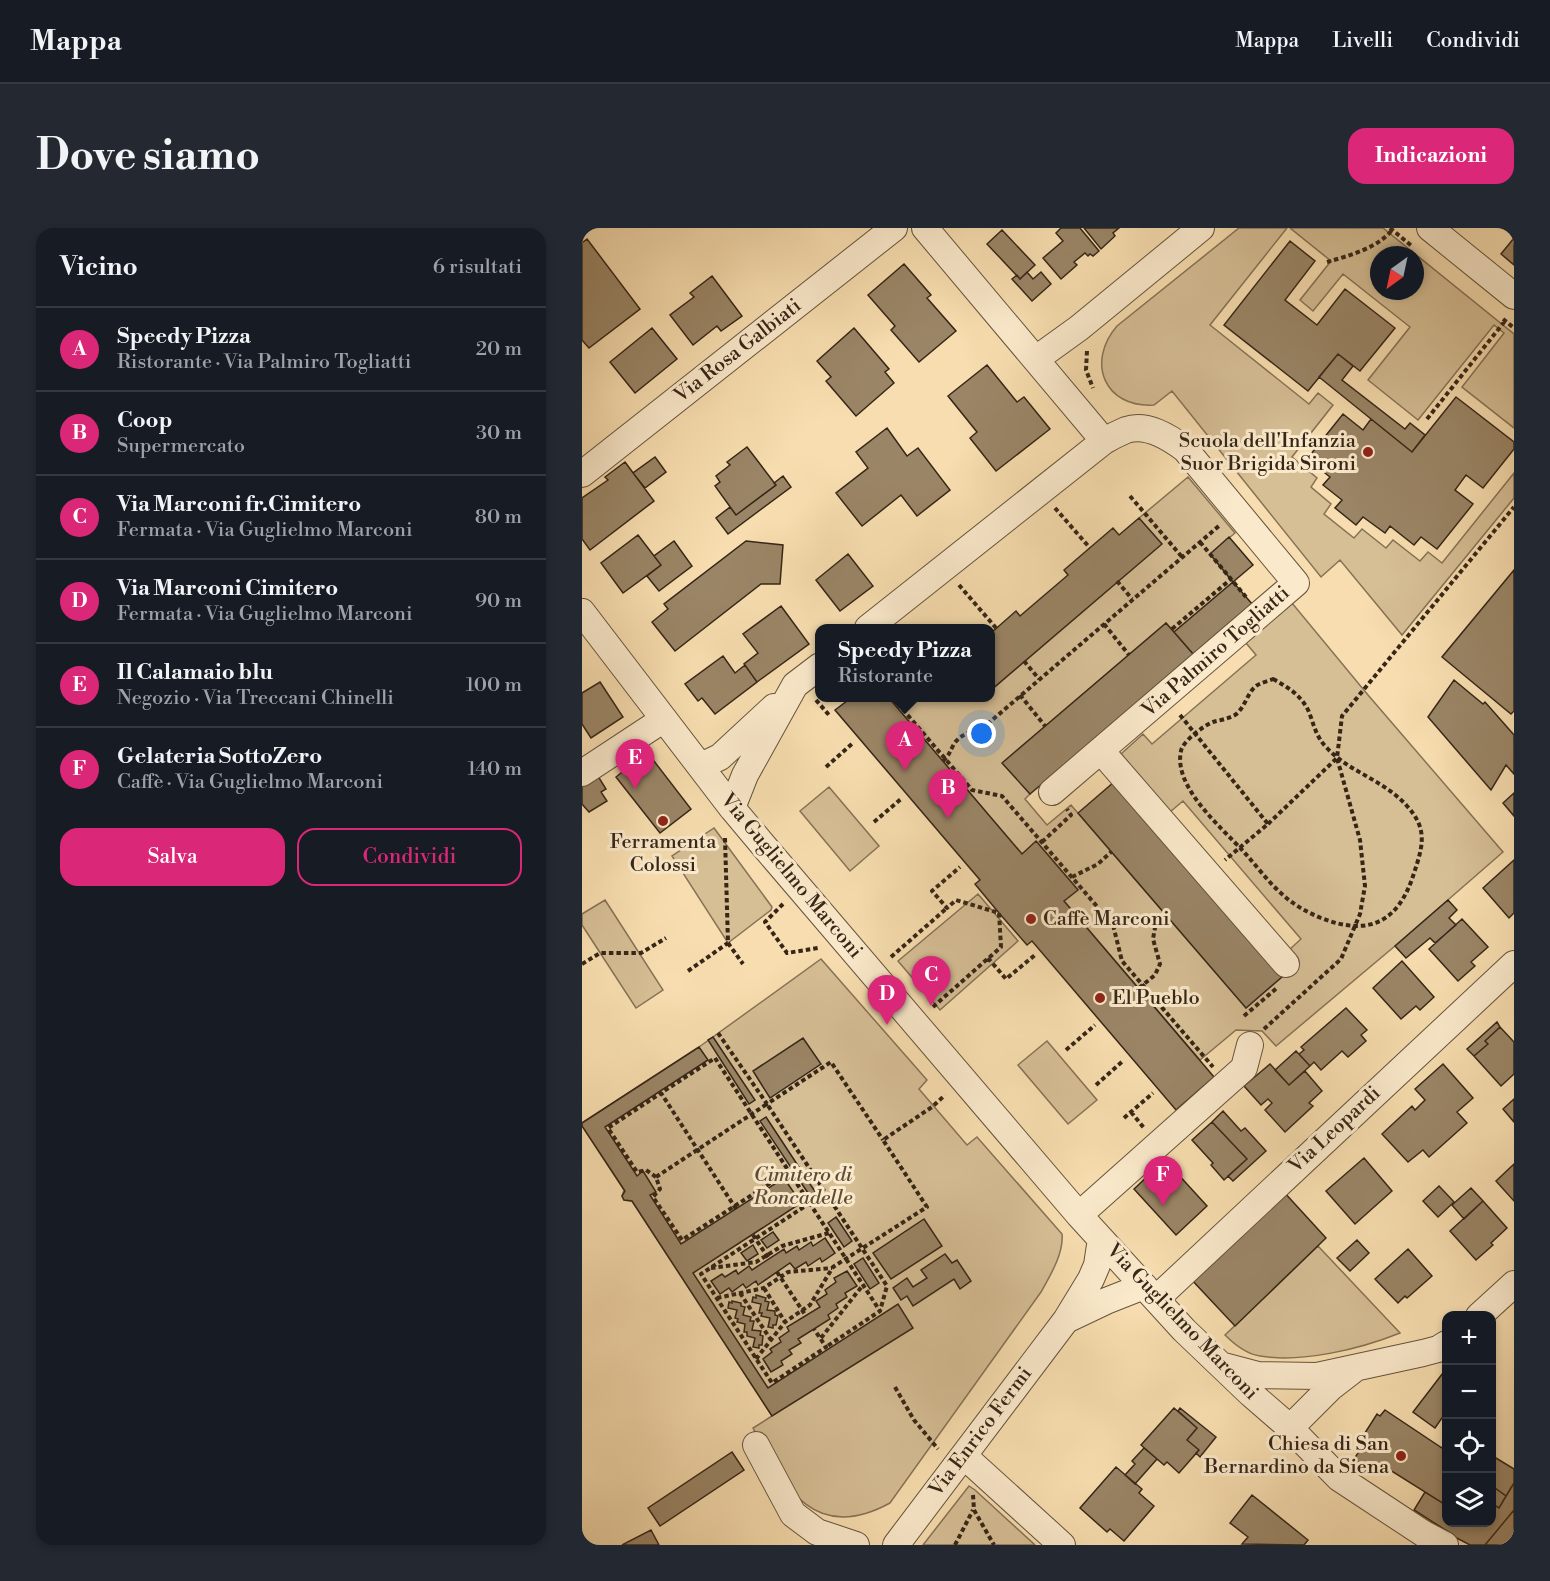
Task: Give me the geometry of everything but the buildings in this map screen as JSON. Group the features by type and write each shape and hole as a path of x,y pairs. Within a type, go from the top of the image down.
{"street":[{"name":"Via Rosa Galbiati","path":"582,474 894,228"},
{"path":"925,228 1104,441"},
{"path":"1036,359 1078,328 1201,228"},
{"path":"1430,228 1514,296"},
{"name":"Via Palmiro Togliatti","path":"873,624 1104,441 1128,429 1142,429 1155,431 1185,449 1296,583 1053,792"},
{"name":"Via Guglielmo Marconi","path":"582,612 701,766 728,819 1184,1330 1288,1426 1339,1478 1414,1528 1445,1545"},
{"path":"701,766 720,758 795,685 815,669"},
{"path":"728,819 745,775 795,685"},
{"path":"582,773 664,719"},
{"path":"1101,751 1287,964"},
{"name":"Via Leopardi","path":"1150,1292 1514,964"},
{"path":"1079,1215 1244,1068 1250,1045"},
{"name":"Via Enrico Fermi","path":"896,1545 952,1454 1066,1320 1097,1265 1101,1239"},
{"path":"1484,1311 1514,1284"},
{"name":"Via Enrico Fermi","path":"1066,1320 1106,1301 1150,1292"},
{"path":"1221,1365 1258,1376 1317,1376 1423,1353 1442,1346"},
{"path":"1288,1426 1294,1424 1329,1388 1355,1369"},
{"path":"1266,1408 1275,1398 1317,1376"},
{"path":"756,1445 793,1514 817,1532 856,1545"},
{"path":"952,1454 1062,1545"}],"path":[{"path":"1327,262 1355,254 1387,236 1394,228"},
{"path":"1427,419 1502,324"},
{"path":"1130,496 1182,557"},
{"path":"1054,507 1090,548"},
{"path":"1250,1045 1262,1031 1341,959 1360,914 1365,886 1360,840 1336,758 1342,716 1514,507"},
{"path":"945,760 954,743 966,733 984,727 1236,511"},
{"path":"1157,538 1162,534"},
{"path":"1200,542 1260,613"},
{"path":"1172,629 1231,579"},
{"path":"1117,581 1132,599"},
{"path":"958,584 993,624"},
{"path":"1104,624 1129,655"},
{"path":"1024,661 1038,679"},
{"path":"1273,679 1289,687 1300,697 1309,711 1314,730 1324,746 1336,758 1379,781 1406,805 1416,818 1423,833 1422,846 1409,890 1395,911 1374,924 1354,927 1336,924 1306,912 1283,895 1191,793 1179,767 1181,748 1196,733 1207,725 1236,714 1256,686 1273,679"},
{"path":"1020,695 1045,726"},
{"path":"1164,697 1196,733 1268,824"},
{"path":"818,702 829,715"},
{"path":"896,702 972,790 1002,796 1042,842 1113,925 1122,961 1141,987 1214,1068"},
{"path":"826,767 853,743"},
{"path":"1208,874 1268,824 1336,758"},
{"path":"1042,842 1071,815 1053,792"},
{"path":"874,822 901,799"},
{"path":"728,819 728,943 743,964"},
{"path":"1072,877 1098,864 1112,852"},
{"path":"947,908 932,891 960,867"},
{"path":"784,897 783,904 765,922 787,953 809,948 825,949"},
{"path":"888,959 956,900 999,913 1001,947 930,1009 936,1016"},
{"path":"1141,987 1155,975 1160,964 1153,939 1156,922 1160,918"},
{"path":"582,964 600,952 641,952 666,938"},
{"path":"688,971 728,943"},
{"path":"988,958 1006,979 1035,955"},
{"path":"1244,1016 1294,973 1287,964"},
{"path":"1066,1050 1095,1025"},
{"path":"718,1033 886,1286 880,1311 772,1383 701,1274 754,1236 810,1203"},
{"path":"789,1171 682,1240 653,1197 660,1189 656,1177 646,1170 637,1172 608,1128 715,1058 752,1114 880,1311"},
{"path":"1096,1085 1124,1060"},
{"path":"656,1177 831,1062 927,1207 833,1268 810,1305 786,1322 756,1359"},
{"path":"883,1140 932,1107 950,1091"},
{"path":"661,1093 736,1207"},
{"path":"1124,1118 1153,1093"},
{"path":"710,1268 756,1263 782,1246 829,1233"},
{"path":"754,1236 768,1257"},
{"path":"717,1299 764,1288 788,1272 833,1268"},
{"path":"777,1272 806,1316"},
{"path":"820,1339 863,1285"},
{"path":"764,1288 786,1322"},
{"path":"740,1293 771,1340"},
{"path":"814,1329 826,1347"},
{"path":"895,1387 914,1420 952,1454"},
{"path":"975,1490 972,1497 974,1510 994,1545"},
{"path":"954,1545 974,1510"}],"green space":[{"path":"1239,228 1287,228 1210,325 1309,404 1318,393 1333,405 1292,457 1317,478 1311,487 1331,504 1324,514 1354,538 1362,529 1386,548 1393,540 1420,561 1428,552 1442,563 1514,473 1514,498 1402,635 1340,560 1321,577 1172,391 1154,405 1137,404 1123,399 1112,391 1105,380 1102,368 1103,354 1117,326"},
{"path":"1290,228 1383,228 1405,246 1370,246 1370,295 1343,274 1313,311 1300,300 1331,261"},
{"path":"1424,261 1514,334 1514,428 1462,387 1504,333 1494,325 1418,420 1368,380 1410,327 1376,300 1424,300"},
{"path":"1188,477 1235,533 1210,554 1233,582 1174,632 1166,623 1003,763 1030,794 1025,799 1047,825 1071,805 1246,1008 1299,962 1289,950 1301,939 1183,801 1170,812 1121,754 1143,734 1152,744 1256,655 1246,643 1292,603 1503,852 1276,1046 1262,1031 1236,1030 1200,1060 1064,901 1078,890 1037,842 1022,854 892,702 995,702 995,687 1161,544 1139,518"},
{"path":"829,787 879,846 850,871 800,811"},
{"path":"714,828 772,907 728,943 672,856"},
{"path":"978,894 1018,941 940,1010 898,961"},
{"path":"605,900 663,990 636,1008 582,925 582,914"},
{"name":"Cimitero di Roncadelle","path":"821,959 927,1080 919,1089 967,1145 977,1137 1062,1234 1059,1256 1041,1292 890,1503 863,1514 840,1517 821,1513 804,1503 777,1470 753,1428 772,1416 632,1201 624,1200 622,1196 624,1190 582,1126 582,1123 699,1047"},
{"path":"1047,1041 1097,1100 1068,1124 1018,1065"},
{"path":"1318,1246 1400,1333 1349,1349 1294,1358 1255,1355 1241,1348 1225,1335"},
{"path":"969,1486 975,1490 1035,1545 923,1545"}],"place":[{"name":"Scuola dell'Infanzia Suor Brigida Sironi","path":"1368,452"},
{"name":"Speedy Pizza","path":"905,771"},
{"name":"Il Calamaio blu","path":"635,789"},
{"name":"Coop","path":"948,819"},
{"name":"Ferramenta Colossi","path":"663,821"},
{"name":"Caffè Marconi","path":"1031,919"},
{"name":"El Pueblo","path":"1100,998"},
{"name":"Via Marconi fr.Cimitero","path":"931,1006"},
{"name":"Via Marconi Cimitero","path":"887,1025"},
{"name":"Gelateria SottoZero","path":"1163,1206"},
{"name":"Chiesa di San Bernardino da Siena","path":"1401,1456"}]}
